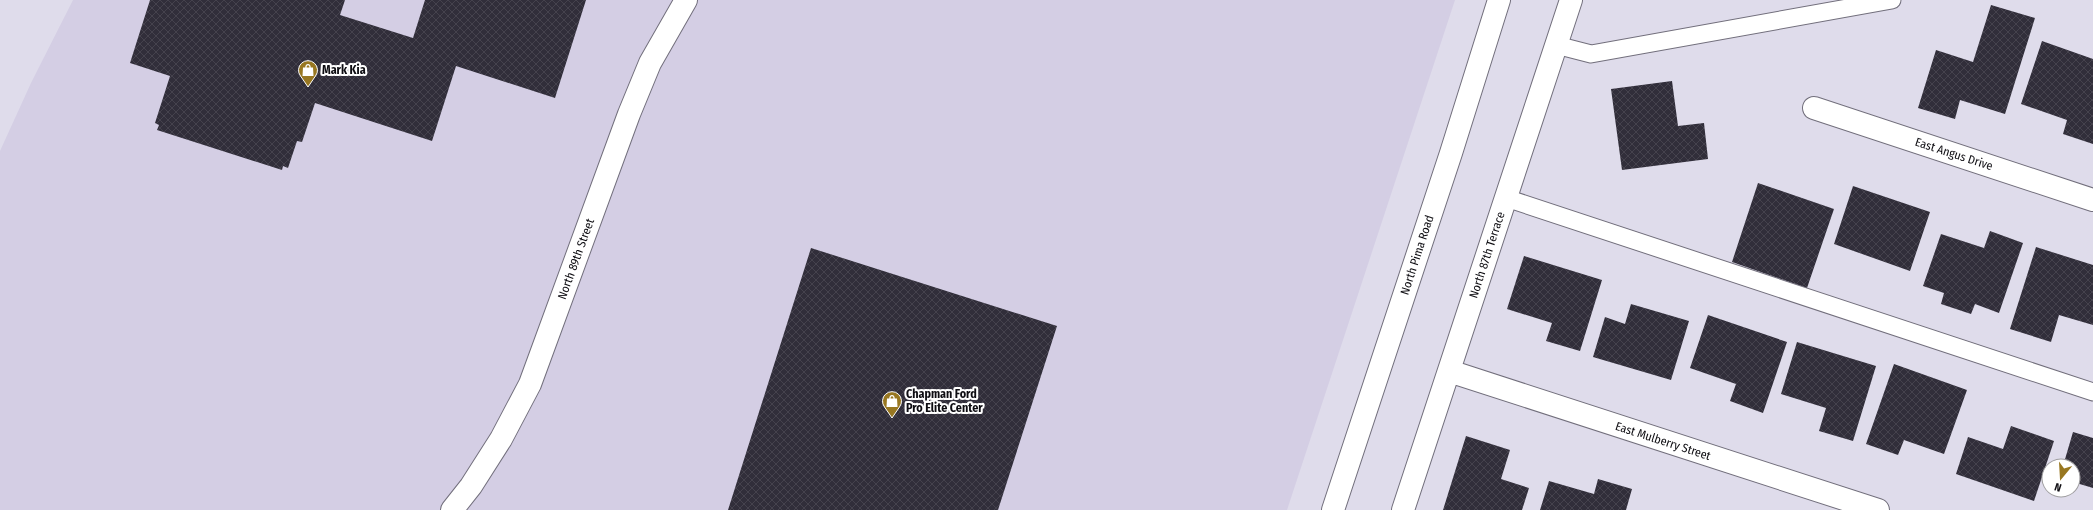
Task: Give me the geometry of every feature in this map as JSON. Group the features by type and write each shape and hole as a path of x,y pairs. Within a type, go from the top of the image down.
{"street":[{"name":"North 89th Street","path":"452,510 471,486 501,439 530,384 629,114 650,63 686,0"},
{"name":"North Pima Road","path":"1333,510 1451,153 1499,0"},
{"name":"North 87th Terrace","path":"1403,510 1572,0"},
{"name":"East Angus Drive","path":"1814,108 2093,200"},
{"name":"East Mulberry Street","path":"1449,371 1878,510"}],"lane":[{"path":"1556,45 1591,54 1892,0"},
{"path":"1506,198 2093,392"}],"shaded area":[{"path":"73,0 1455,0 1287,510 0,510 0,151 31,83"}],"building":[{"name":"Mark Kia","path":"150,0 345,0 340,15 413,38 425,0 586,0 555,98 456,66 432,141 315,103 302,142 297,141 288,168 283,166 282,170 157,130 159,125 155,123 170,76 130,63"},
{"path":"1991,5 2035,18 2005,114 1960,100 1955,119 1918,108 1936,50 1973,62"},
{"path":"2042,41 2093,59 2093,144 2063,134 2067,120 2021,104"},
{"path":"1672,81 1678,126 1704,123 1708,159 1622,170 1611,89"},
{"path":"1758,183 1834,209 1807,288 1732,262"},
{"path":"1853,186 1930,212 1910,271 1834,244"},
{"path":"1990,231 2023,243 1999,313 1975,304 1971,314 1941,304 1944,293 1923,286 1941,234 1984,248"},
{"path":"2036,247 2093,265 2093,325 2059,315 2051,342 2010,329"},
{"name":"Chapman Ford Pro Elite Center","path":"811,248 1057,326 998,510 728,510"},
{"path":"1524,256 1602,280 1580,351 1546,341 1552,323 1507,309"},
{"path":"1631,304 1689,321 1671,380 1593,357 1605,317 1625,324"},
{"path":"1708,315 1787,342 1763,413 1730,401 1736,384 1690,368"},
{"path":"1797,342 1876,366 1853,441 1819,431 1826,408 1781,394"},
{"path":"1894,364 1967,390 1944,454 1904,440 1898,455 1866,444"},
{"path":"2011,426 2054,441 2048,458 2041,458 2041,480 2034,501 1956,474 1968,437 2003,449"},
{"path":"2073,432 2093,438 2093,488 2081,484 2081,458 2065,458"},
{"path":"1466,436 1510,450 1501,479 1529,488 1522,510 1443,510"},
{"path":"1598,479 1632,489 1626,510 1540,510 1549,481 1594,494"}],"place":[{"name":"Mark Kia","path":"308,87"},
{"name":"Chapman Ford Pro Elite Center","path":"892,418"}]}
